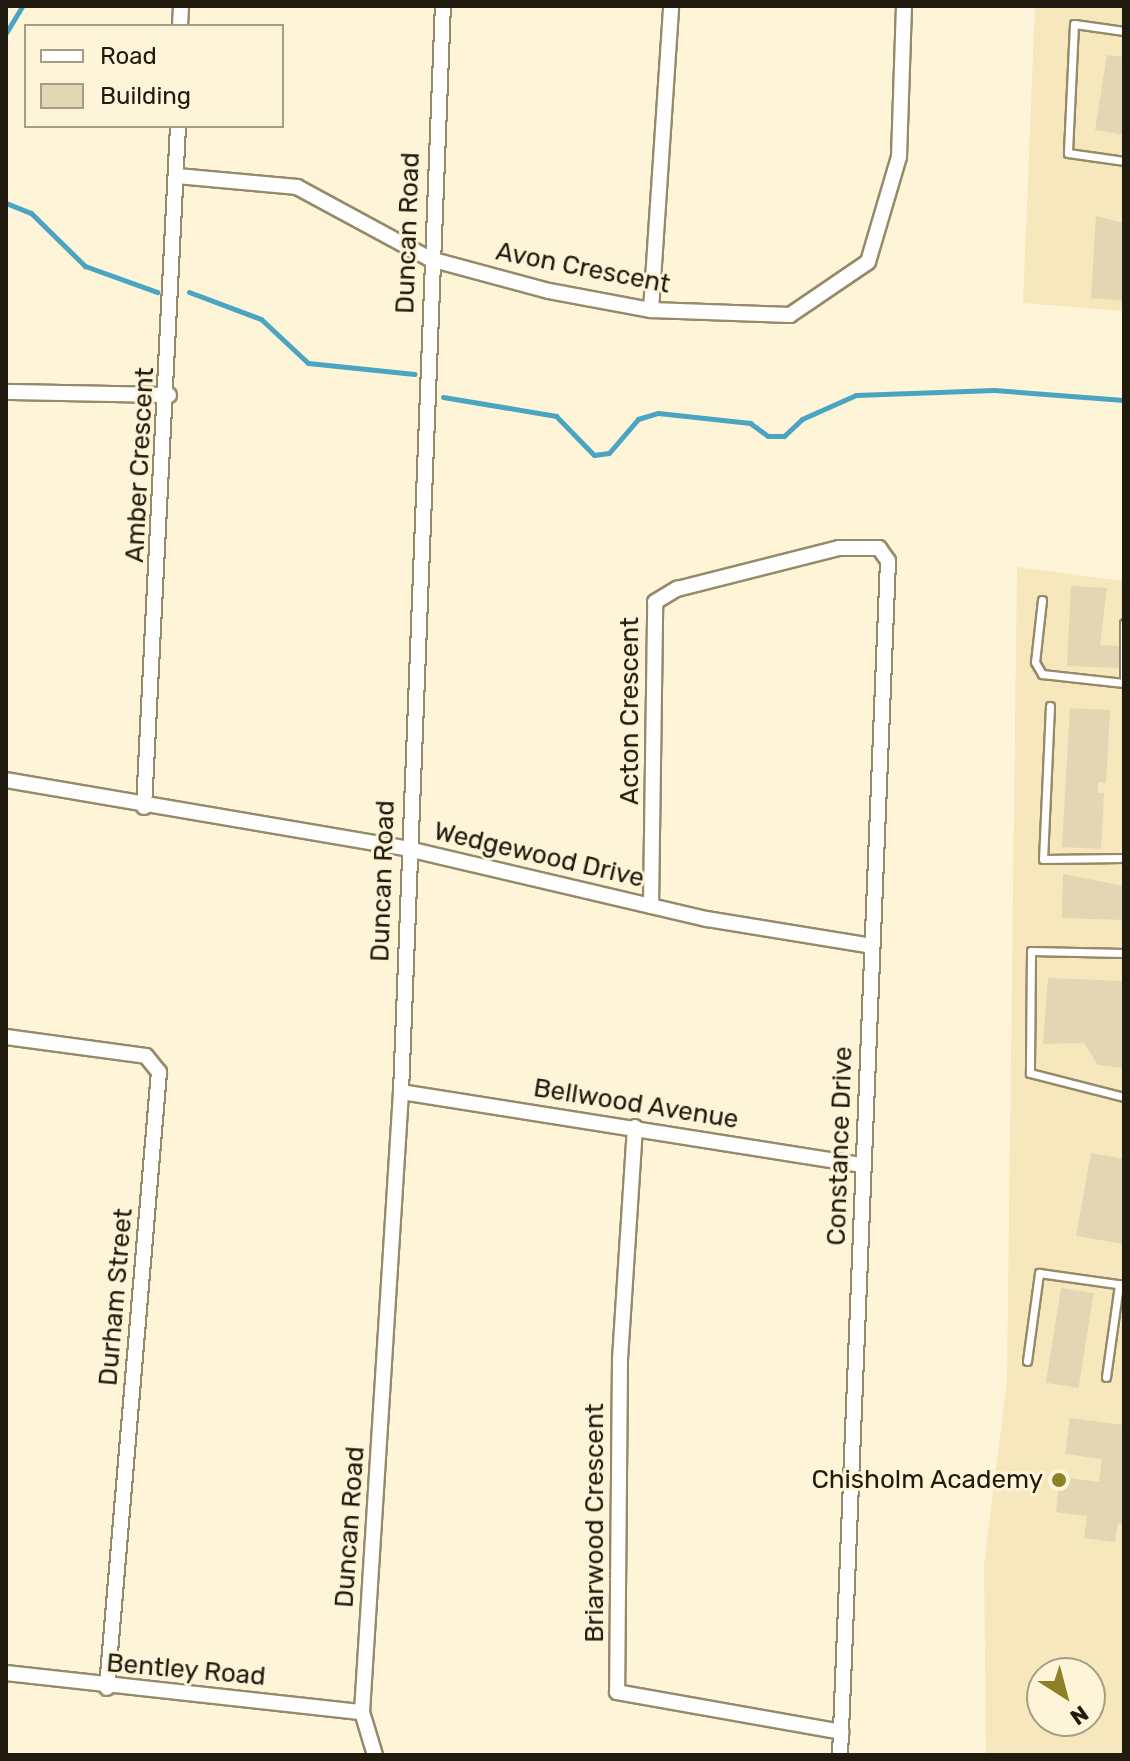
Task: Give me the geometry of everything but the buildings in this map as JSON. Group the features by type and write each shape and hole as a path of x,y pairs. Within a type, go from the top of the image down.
{"street":[{"name":"Duncan Road","path":"375,1755 362,1712 401,1092 430,259 443,6"},
{"path":"651,310 671,6"},
{"name":"Avon Crescent","path":"177,176 297,187 430,259 651,310 790,315 868,262 899,157 904,6"},
{"name":"Amber Crescent","path":"144,807 169,395 178,128"},
{"path":"6,392 169,395"},
{"name":"Acton Crescent","path":"651,906 655,602 677,589 873,546"},
{"name":"Constance Drive","path":"840,1755 888,561 873,546"},
{"name":"Wedgewood Drive","path":"6,780 144,807 408,849 651,906 871,946"},
{"name":"Durham Street","path":"6,1037 146,1056 159,1072 107,1688"},
{"name":"Bellwood Avenue","path":"401,1092 863,1165"},
{"name":"Briarwood Crescent","path":"635,1127 620,1361 617,1692 841,1732"},
{"name":"Bentley Road","path":"6,1673 107,1688 362,1712"}],"lane":[{"path":"1124,31 1074,24 1068,153 1124,161"},
{"path":"1042,600 1035,662 1042,674 1124,680 1124,623"},
{"path":"1050,706 1043,859 1124,858"},
{"path":"1124,953 1031,951 1030,1073 1124,1097"},
{"path":"1027,1361 1039,1273 1122,1284 1106,1377"}],"shaded area":[{"path":"1035,6 1124,6 1124,311 1023,303"},
{"path":"1017,567 1124,581 1124,1755 986,1755 984,1563 1007,1380"}],"waterway":[{"path":"6,33 22,6"},
{"path":"6,203 31,213 85,266 157,292"},
{"path":"189,292 261,319 308,363 414,374"},
{"path":"443,397 556,416 594,455 609,453 638,419 658,413 750,423 768,436 784,436 802,419 856,395 994,390 1124,400"}],"place":[{"name":"Chisholm Academy","path":"1059,1480"}]}
